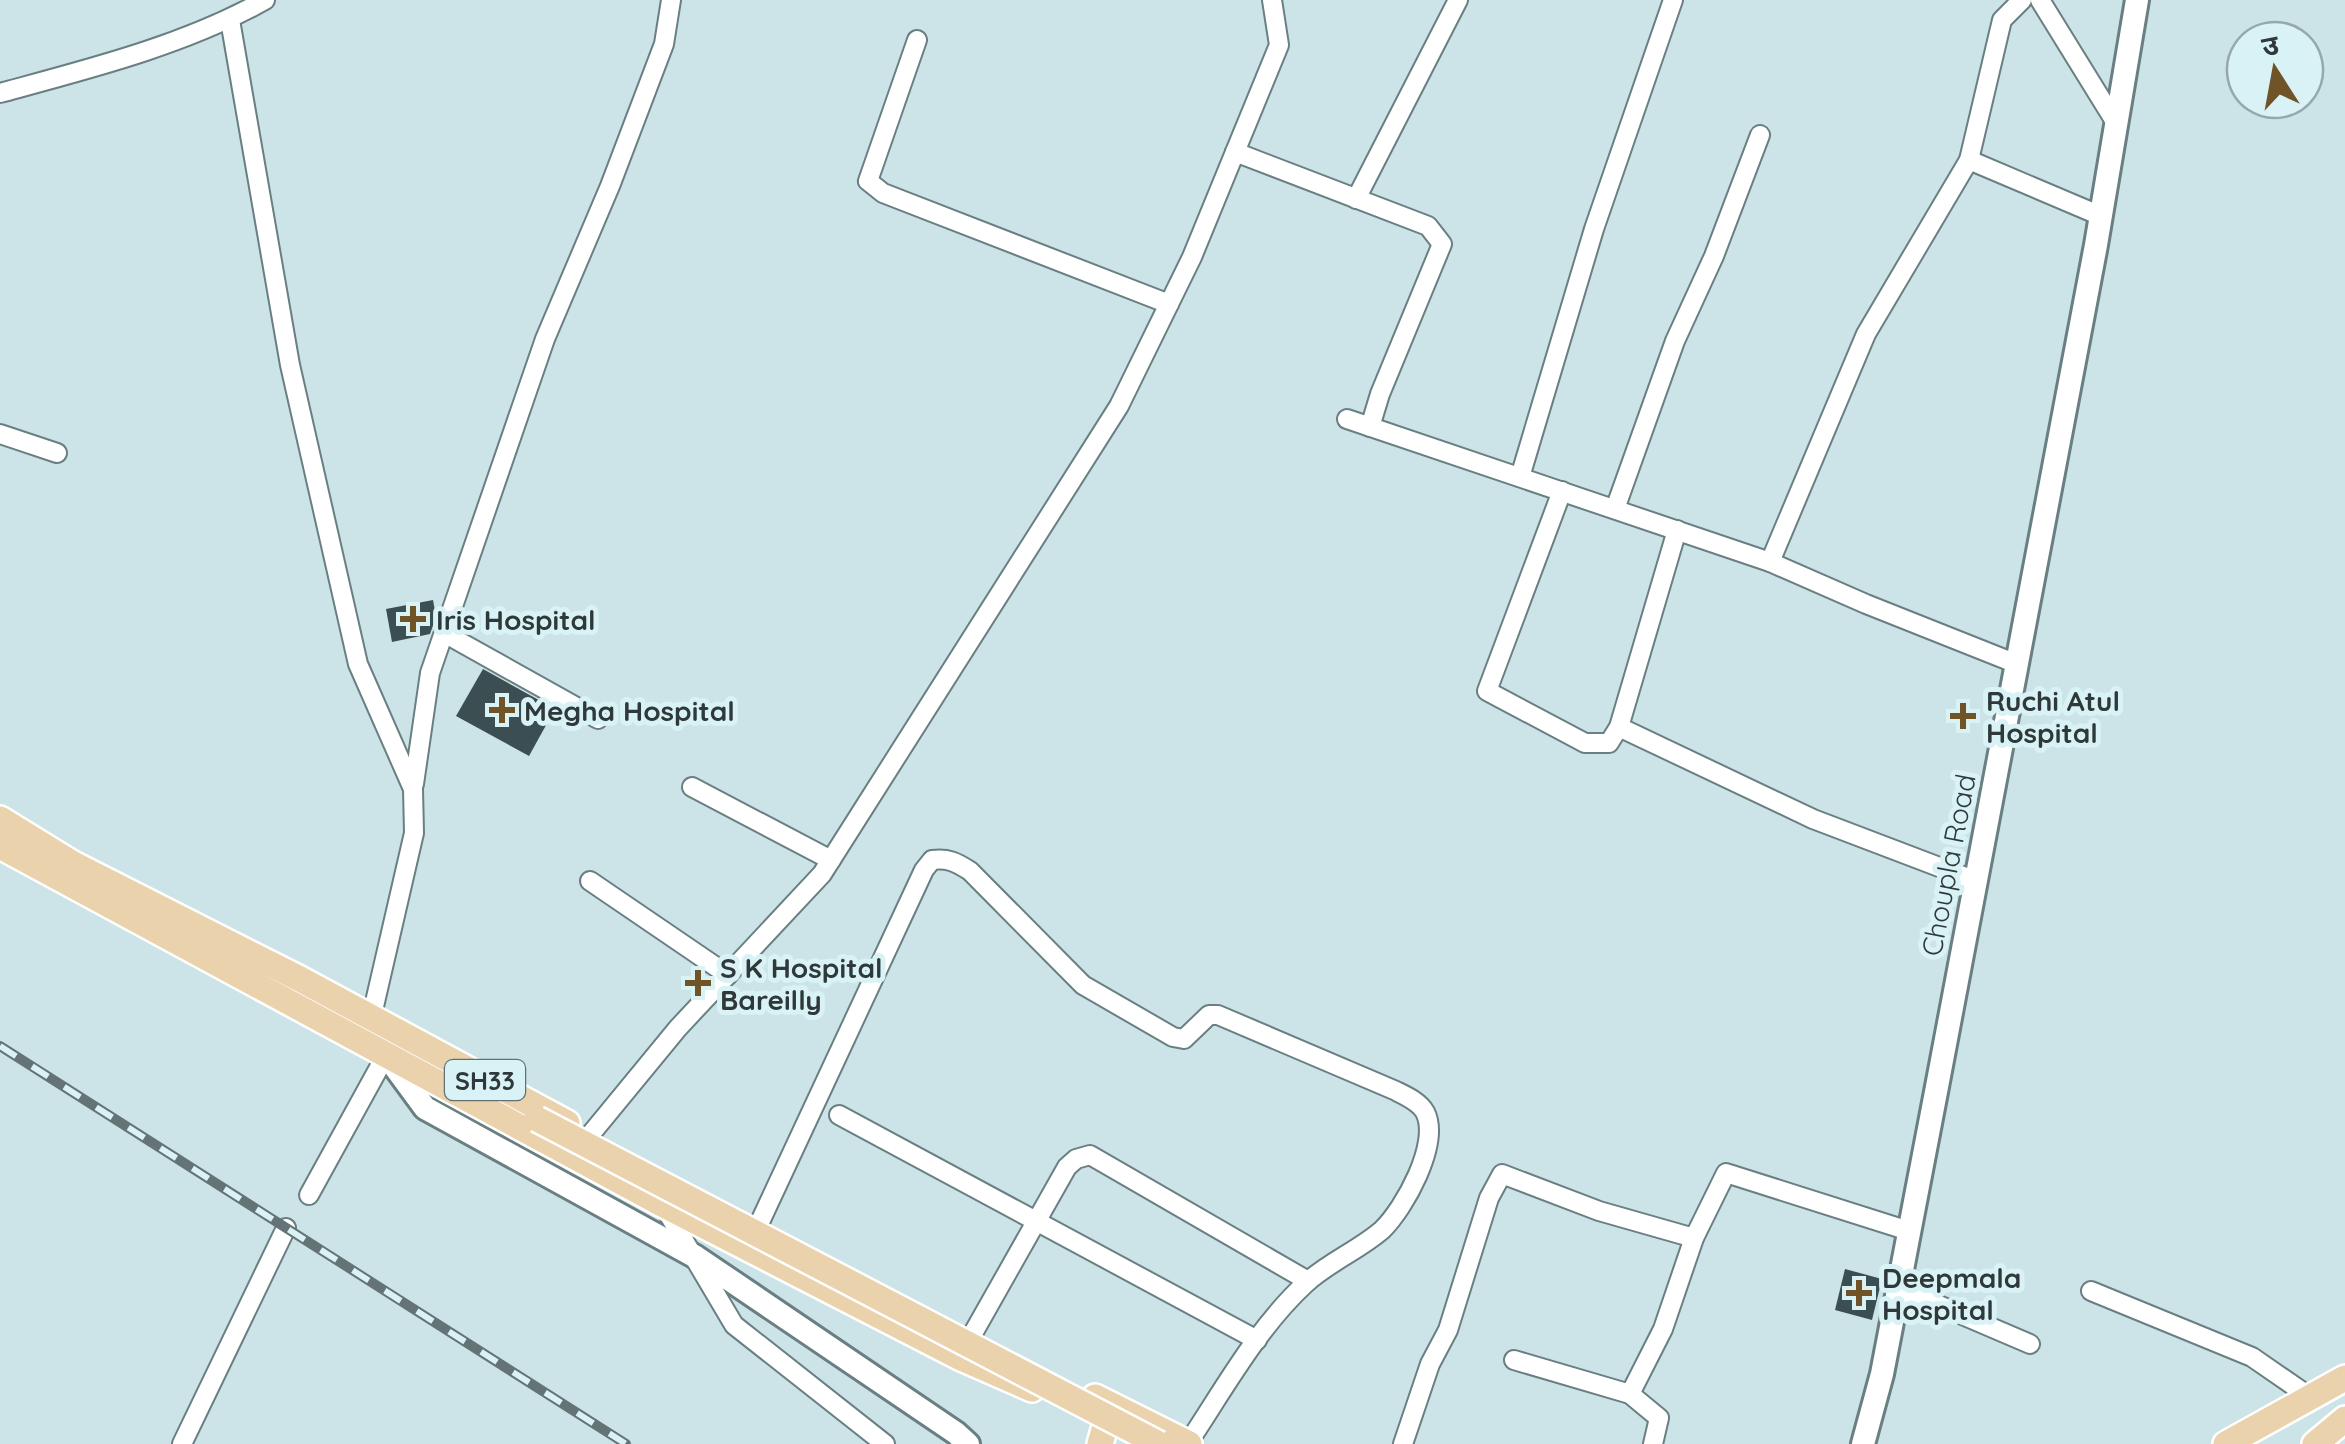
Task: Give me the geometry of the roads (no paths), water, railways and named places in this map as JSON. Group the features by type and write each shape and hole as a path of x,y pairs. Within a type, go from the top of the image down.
{"main road":[{"name":"Choupla Road","path":"1863,1444 1882,1374 1976,881 2101,216 2137,0"},
{"name":"SH33","path":"0,819 662,1204 959,1358"},
{"name":"SH33","path":"0,846 379,1038 590,1136 973,1333"},
{"path":"379,1038 1159,1444"},
{"path":"379,1038 425,1108 696,1258 968,1444"},
{"path":"973,1333 1105,1425 1188,1444"},
{"path":"959,1358 1020,1383 1138,1444"},
{"path":"2226,1444 2345,1378"},
{"path":"2260,1444 2310,1397"},
{"path":"2304,1444 2330,1432"}],"street":[{"path":"309,1195 379,1038 414,832 413,789 430,673 545,339 610,186 664,44 671,0"},
{"path":"590,1136 678,1028 822,874 1119,406 1169,304 1279,45 1272,0"},
{"path":"1356,199 1458,0"},
{"path":"1520,477 1594,229 1674,0"},
{"path":"1770,562 1866,334 1969,160 2002,20 2022,0"},
{"path":"2040,0 2116,123"},
{"path":"0,93 77,72 230,20 256,3"},
{"path":"230,20 290,365 358,664 413,789"},
{"path":"917,40 868,181 883,193 1169,304"},
{"path":"1614,509 1675,341 1714,256 1760,135"},
{"path":"1235,152 1428,226 1442,244 1370,426"},
{"path":"1969,160 2101,216"},
{"path":"1347,419 1770,562 2017,664"},
{"path":"0,434 57,454"},
{"path":"1562,491 1487,691 1585,743 1610,743 1619,727 1677,530"},
{"path":"444,633 598,719"},
{"path":"1619,727 1813,819 1976,881"},
{"path":"692,788 831,860"},
{"path":"759,1224 932,860 946,858 970,871 1083,985 1173,1037 1184,1039 1209,1014 1218,1014 1412,1099 1425,1113 1428,1130 1422,1166 1396,1215 1380,1231 1308,1282 1257,1340 1188,1444"},
{"path":"590,881 728,975"},
{"path":"839,1115 1257,1340"},
{"path":"959,1358 1067,1166 1090,1155 1308,1282"},
{"path":"1630,1394 1663,1330 1694,1238 1726,1173 1909,1232"},
{"path":"1403,1444 1430,1364 1448,1330 1489,1198 1502,1174 1599,1211 1694,1238"},
{"path":"662,1204 734,1325 885,1444"},
{"path":"182,1444 286,1228"},
{"path":"1898,1288 2030,1344"},
{"path":"2091,1290 2252,1358 2310,1397"},
{"path":"1514,1360 1630,1394 1659,1418 1653,1444"}],"railway":[{"path":"0,1046 626,1444"}],"place":[{"name":"Iris Hospital","path":"413,619"},
{"name":"Megha Hospital","path":"502,710"},
{"name":"Ruchi Atul Hospital","path":"1963,716"},
{"name":"S K Hospital Bareilly","path":"698,983"},
{"name":"Deepmala Hospital","path":"1859,1293"}]}
